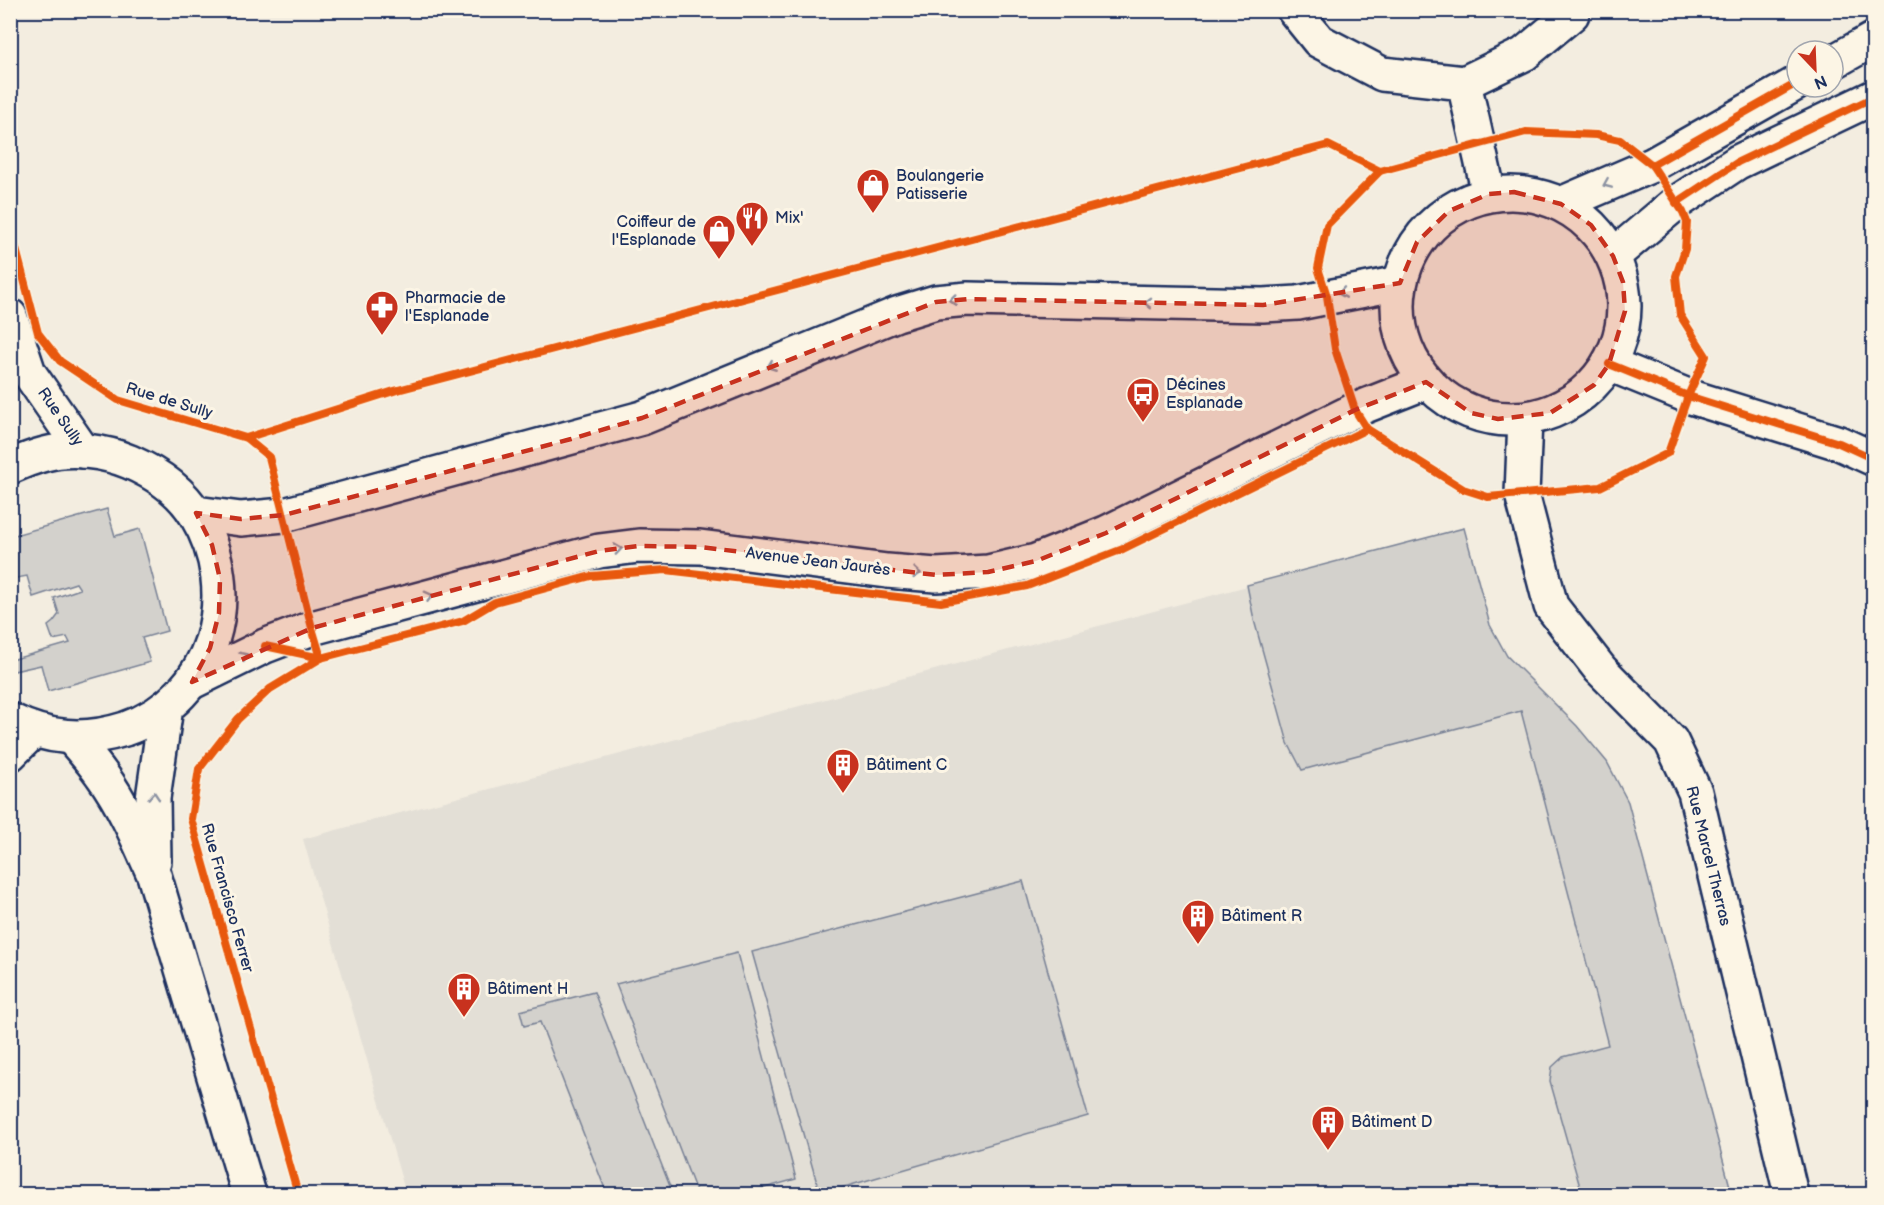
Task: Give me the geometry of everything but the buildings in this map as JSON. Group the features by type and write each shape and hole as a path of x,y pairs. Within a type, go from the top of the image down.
{"main road":[{"path":"1294,10 1319,41 1382,74 1464,83 1524,54 1572,14 1573,10"},
{"path":"1845,55 1874,39"},
{"path":"1464,83 1489,194"},
{"path":"1561,204 1652,165 1785,90"},
{"path":"1613,256 1676,204 1738,162 1874,97"},
{"path":"1514,192 1538,196 1561,204 1591,225 1613,256 1623,282 1625,311 1621,338 1609,364 1594,385 1574,401 1551,413 1525,419 1498,419 1471,413 1447,400 1426,382 1409,357 1401,334 1397,309 1400,283 1406,262 1417,242 1431,225 1449,211 1468,201 1489,194 1514,192"},
{"path":"196,513 241,519 284,515 581,436 642,418 897,314 936,302 968,299 1263,306 1298,303 1400,283"},
{"name":"Rue Sully","path":"10,316 29,373 83,451"},
{"path":"1609,364 1688,396 1839,443 1874,459"},
{"name":"Avenue Jean Jaurès","path":"192,682 266,646 312,628 564,560 619,548 700,547 887,571 936,575 988,572 1026,563 1106,533 1355,410 1426,382"},
{"name":"Rue Marcel Therras","path":"1525,419 1522,494 1551,606 1600,669 1671,741 1695,792 1791,1194"},
{"path":"10,467 46,454 83,451 116,456 147,469 174,488 196,513 212,545 220,579 219,613 210,648 192,682 166,707 138,724 106,735 72,738 18,735"},
{"path":"153,875 153,798 166,707"},
{"path":"72,738 102,775 118,800 135,830 153,875 249,1194"}],"highlighted area":[{"path":"1514,192 1561,204 1591,225 1613,256 1623,282 1625,311 1609,364 1594,385 1550,413 1498,419 1471,413 1426,382 1355,410 1106,533 1036,561 988,572 936,575 700,547 639,546 599,551 312,628 192,682 210,648 219,613 220,579 212,545 196,513 241,519 284,515 571,439 642,418 936,302 968,299 1263,305 1400,283 1417,242 1449,211 1489,194"}],"shaded area":[{"path":"107,509 115,536 140,529 167,631 142,638 150,662 48,691 41,665 14,671 11,660 70,643 67,637 53,640 48,626 59,614 54,598 80,589 76,583 33,597 27,576 11,579 11,566 14,565 11,554 11,536"},
{"path":"1464,528 1490,625 1507,656 1577,726 1607,762 1628,802 1732,1194 406,1194 303,839"},
{"path":"1464,528 1490,625 1507,656 1577,726 1607,762 1628,802 1732,1194 1582,1194 1550,1081 1552,1067 1563,1057 1608,1045 1521,711 1302,770 1288,743 1254,620 1247,585"},
{"path":"1023,881 1088,1116 820,1194 752,952"},
{"path":"737,953 796,1179 744,1194 697,1194 616,984"},
{"path":"594,992 673,1194 607,1194 540,1022 524,1026 520,1011"}],"cycle path":[{"path":"1652,165 1785,90"},
{"path":"1676,203 1738,162 1874,97"},
{"path":"1526,132 1596,135 1620,140 1652,165 1683,212 1687,222 1685,249 1676,276 1680,315 1706,356 1688,396 1668,453 1600,487 1488,497 1463,489 1367,429 1355,410 1335,349 1327,296 1318,268 1327,225 1380,171 1526,132"},
{"path":"246,438 394,391 1328,145 1380,171"},
{"name":"Rue de Sully","path":"10,226 38,333 60,361 118,400 246,438 269,457 321,658"},
{"path":"1609,364 1688,396 1839,443 1874,459"},
{"path":"265,646 321,658 463,621 495,602 591,576 666,570 941,602 1027,586 1123,549 1367,429"},
{"name":"Rue Francisco Ferrer","path":"298,1194 191,819 199,769 238,719 270,689 321,658"}],"place":[{"name":"Boulangerie Patisserie","path":"873,214"},
{"name":"Mix'","path":"752,247"},
{"name":"Coiffeur de l'Esplanade","path":"719,260"},
{"name":"Pharmacie de l'Esplanade","path":"382,336"},
{"name":"Décines Esplanade","path":"1143,423"},
{"name":"Bâtiment C","path":"843,794"},
{"name":"Bâtiment R","path":"1198,945"},
{"name":"Bâtiment H","path":"464,1018"},
{"name":"Bâtiment D","path":"1328,1151"}]}
